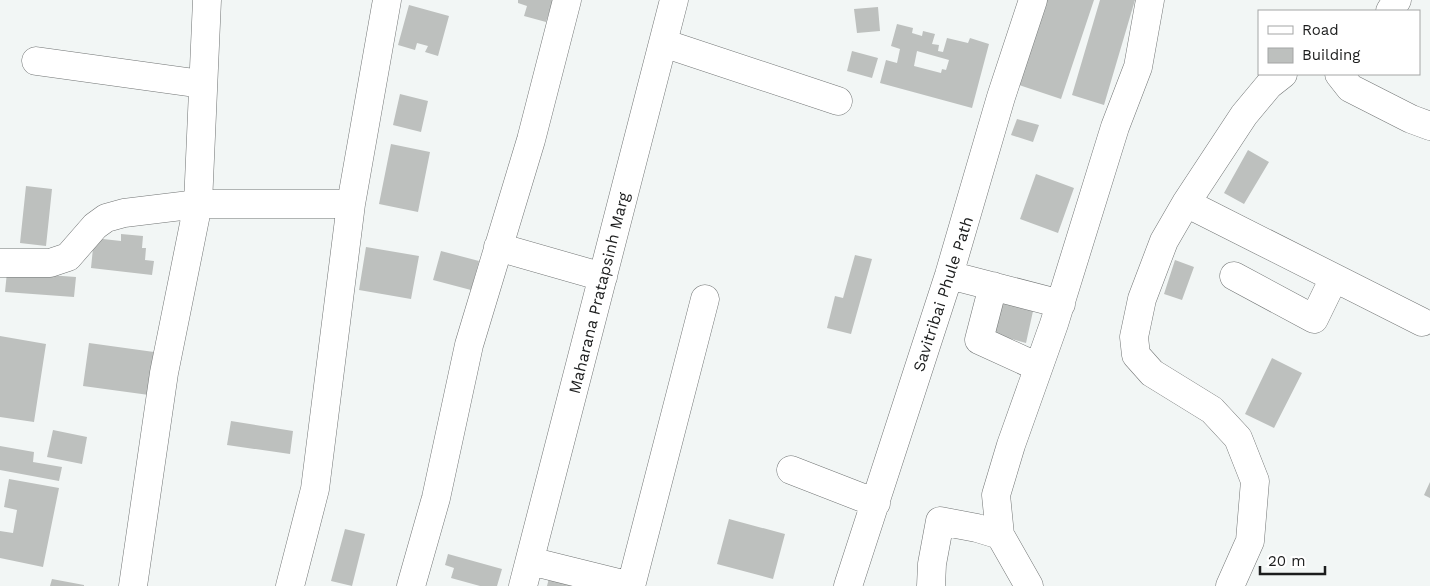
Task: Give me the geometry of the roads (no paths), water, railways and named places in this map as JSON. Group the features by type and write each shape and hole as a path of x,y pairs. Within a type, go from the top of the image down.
{"street":[{"path":"133,586 164,373 198,204 206,0"},
{"path":"290,586 315,489 351,204 387,0"},
{"path":"411,586 436,498 469,345 531,140 567,0"},
{"name":"Maharana Pratapsinh Marg","path":"527,573 674,0"},
{"name":"Savitribai Phule Path","path":"848,586 949,275 1001,97 1033,0"},
{"path":"1029,586 1000,535 996,494 1011,445 1061,304 1114,127 1138,67 1150,0"},
{"path":"663,44 838,101"},
{"path":"36,61 202,84"},
{"path":"1230,586 1250,541 1255,481 1238,438 1212,410 1152,373 1136,354 1134,337 1142,299 1164,241 1186,203 1244,115 1269,85 1282,75"},
{"path":"1340,75 1350,88 1411,119 1430,126"},
{"path":"1186,203 1422,322"},
{"path":"0,263 50,263 68,257 95,226 106,218 124,213 198,204 351,204"},
{"path":"498,247 603,277"},
{"path":"949,275 1061,304"},
{"path":"1234,276 1314,319 1334,278"},
{"path":"993,286 979,340 1038,367"},
{"path":"527,573 631,586 705,298"},
{"path":"791,470 876,503"},
{"path":"931,586 932,564 940,521 977,528 1000,535"}]}
